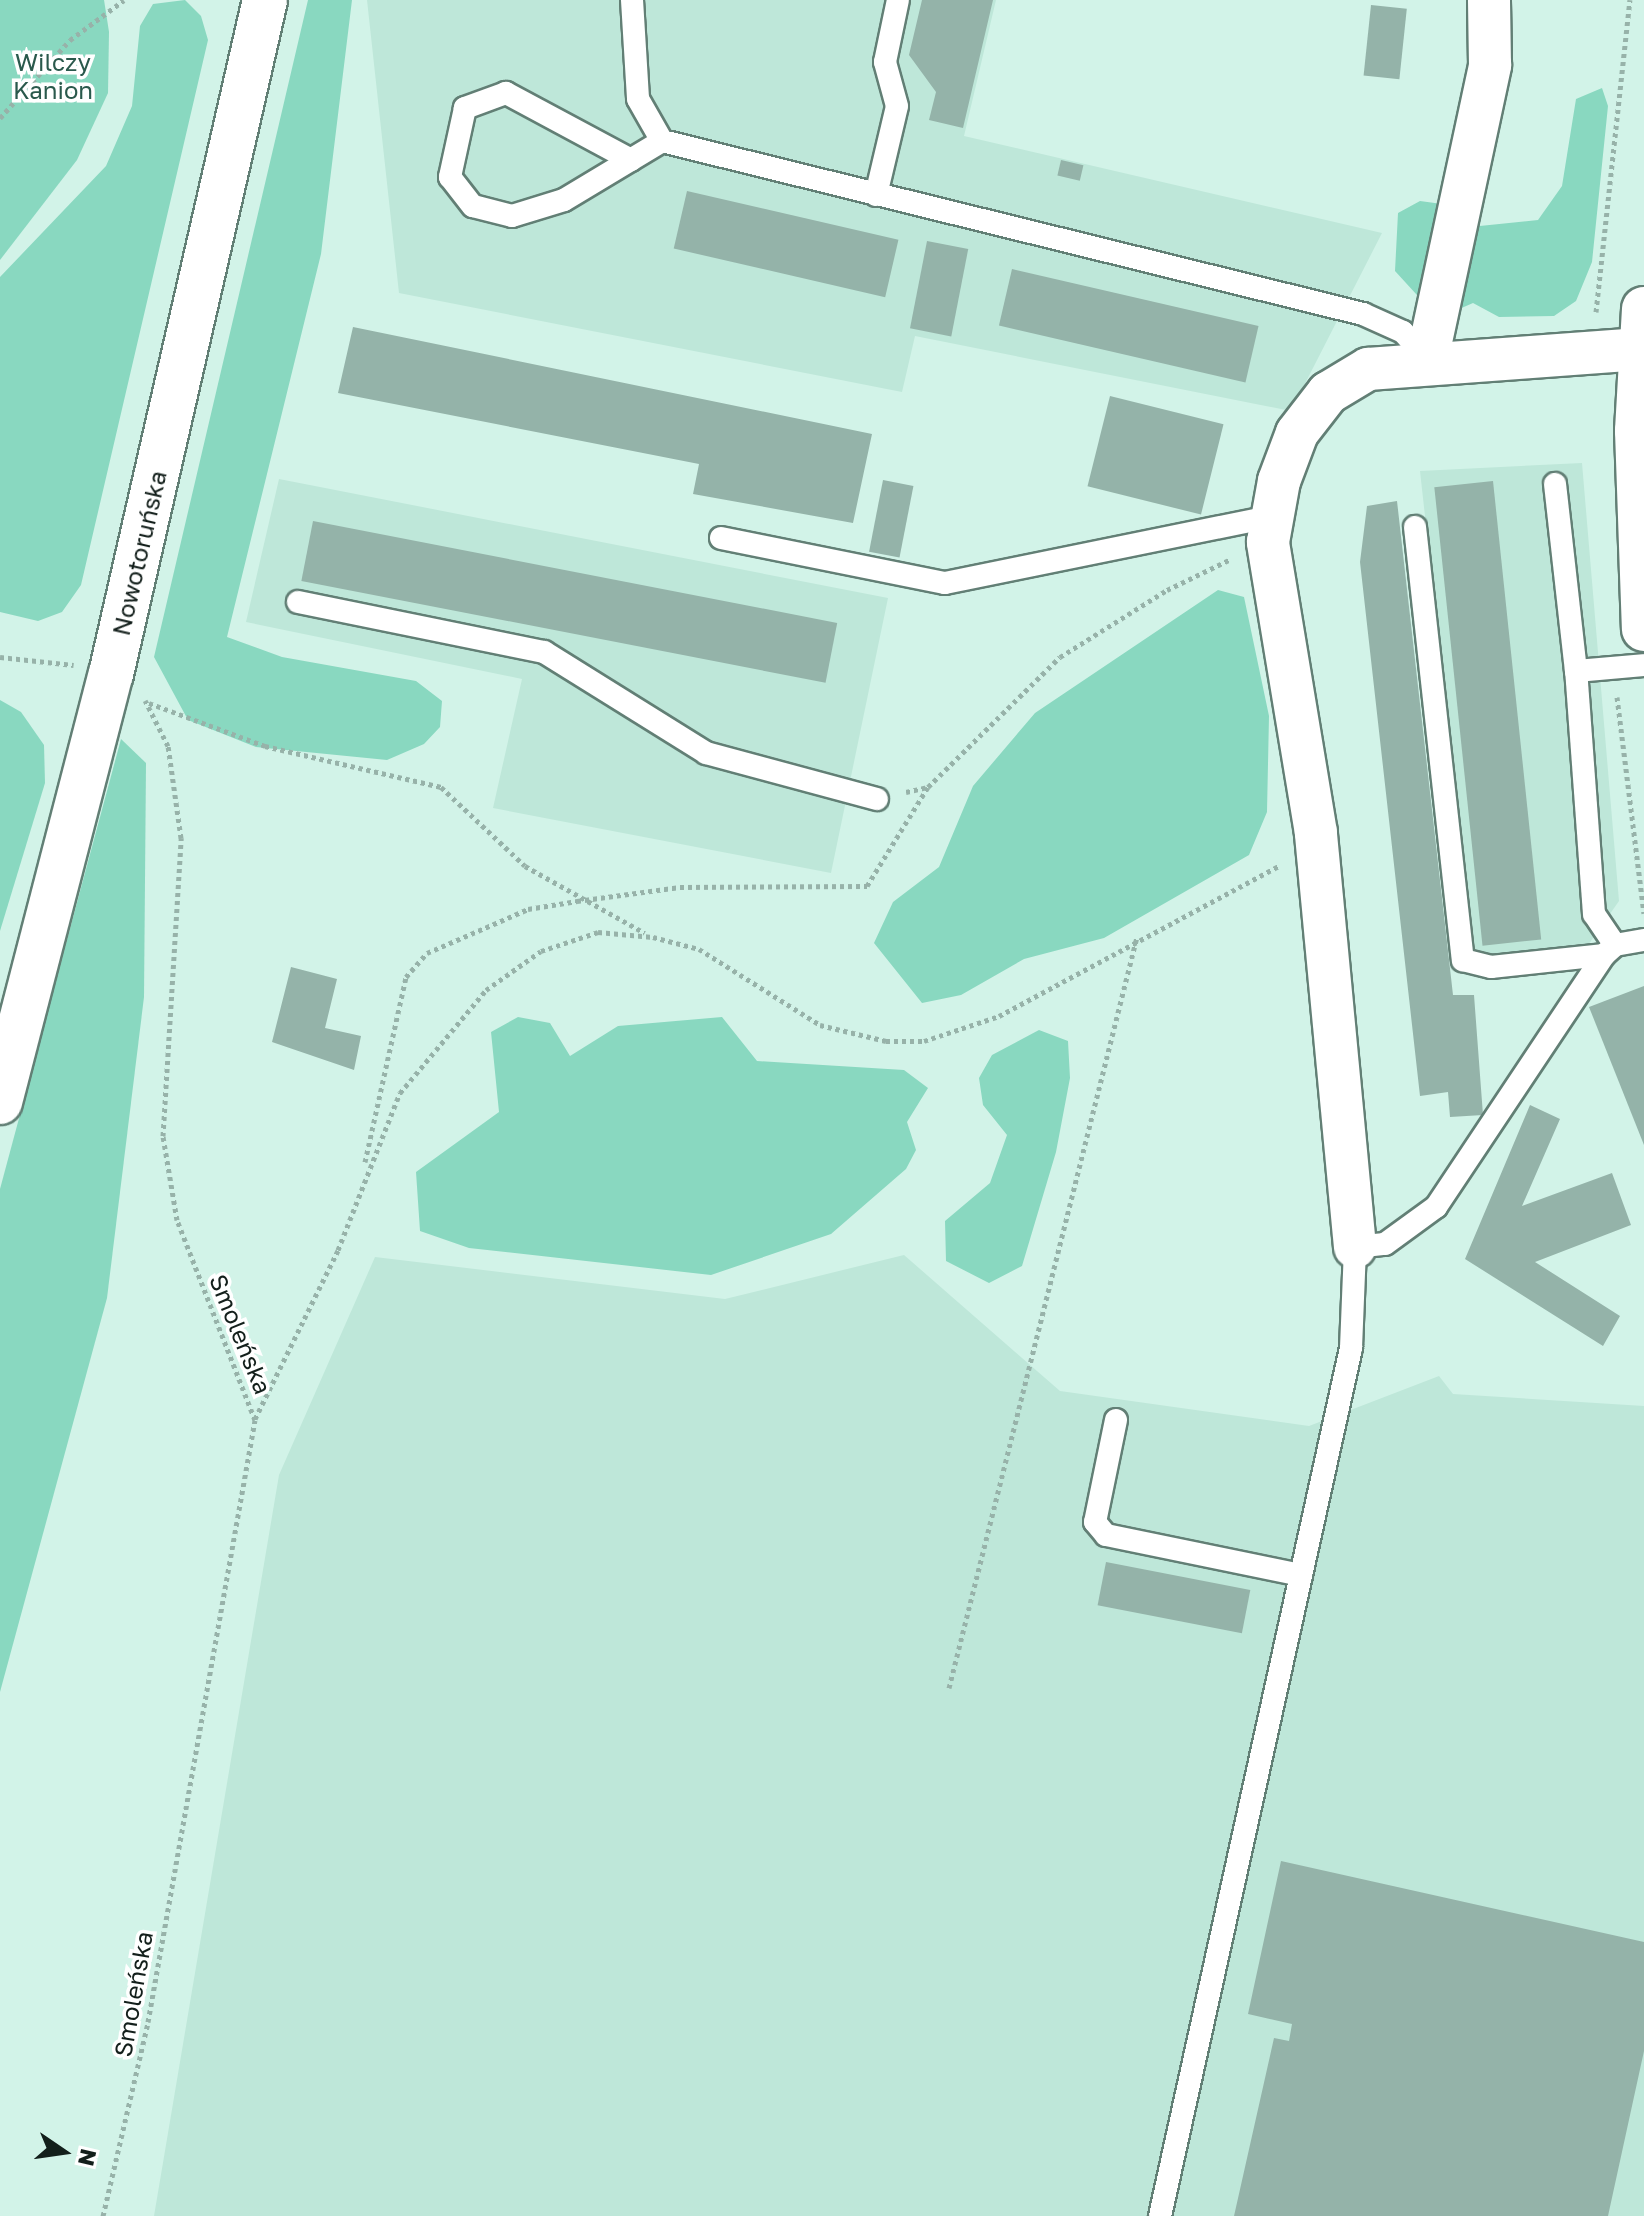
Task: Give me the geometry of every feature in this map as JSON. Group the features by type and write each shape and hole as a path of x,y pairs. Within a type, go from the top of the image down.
{"main road":[{"name":"Nowotoruńska","path":"0,1102 111,674 265,0"},
{"path":"1642,329 1644,629"}],"street":[{"path":"1427,360 1490,65 1489,0"},
{"path":"1355,1247 1316,833 1270,529 1297,433 1328,393 1368,369 1427,360 1592,350 1642,329"}],"lane":[{"path":"632,0 638,99 662,141"},
{"path":"876,195 897,106 885,62 898,0"},
{"path":"631,160 506,93 465,108 450,177 473,206 512,216 564,200 631,160 662,141 1363,314 1403,332 1427,360"},
{"path":"1555,484 1576,671 1594,914 1609,950"},
{"path":"1415,527 1463,960 1491,967 1609,950 1644,940"},
{"path":"721,538 945,583 1270,529"},
{"path":"298,602 544,652 706,753 877,799"},
{"path":"1576,671 1644,665"},
{"path":"1160,2216 1351,1348 1355,1247 1385,1244 1436,1207 1609,950"},
{"path":"1116,1420 1095,1522 1106,1535 1301,1575"}],"path":[{"path":"0,118 70,40 124,0"},
{"path":"1592,350 1630,0"},
{"path":"363,1175 406,977 427,953 528,909 577,901 680,887 867,886 928,787 1060,657 1270,529"},
{"name":"Smoleńska","path":"0,657 63,661 111,674 147,702 168,746 181,838 163,1136 177,1220 255,1420 148,2022 103,2216"},
{"path":"147,702 265,746 441,787 525,866 577,901 653,937 712,956 820,1025 899,1041 957,1036 1137,936 1271,872 1316,833"},
{"path":"877,799 928,787"},
{"path":"255,1420 338,1250 363,1175 400,1093 505,975 562,941 598,932 653,937"},
{"path":"949,1688 1137,936"}],"shaded area":[{"path":"367,0 996,0 964,136 1382,233 1291,411 915,336 902,392 399,293"},
{"path":"1582,463 1619,901 1586,948 1474,959 1420,471"},
{"path":"279,479 888,598 831,873 493,808 522,679 246,622"},
{"path":"904,1255 1060,1391 1309,1426 1439,1376 1453,1394 1644,1406 1644,2216 154,2216 279,1475 375,1257 725,1299"}],"green space":[{"name":"Wilczy Kanion","path":"0,0 104,0 109,32 108,93 77,160 0,260"},
{"path":"185,0 201,16 208,40 81,585 62,612 38,621 0,612 0,277 106,166 132,106 140,26 153,4"},
{"path":"308,0 352,0 321,254 227,637 282,657 416,681 442,701 440,727 424,744 387,760 256,747 188,720 154,657"},
{"path":"1602,88 1608,106 1592,262 1576,301 1554,316 1499,317 1473,303 1457,310 1427,306 1395,271 1398,213 1420,201 1442,204 1470,227 1538,220 1562,186 1576,99"},
{"path":"1218,590 1244,597 1269,716 1267,812 1249,855 1104,938 1024,959 961,995 922,1003 874,943 893,902 939,867 973,786 1035,713"},
{"path":"0,700 21,712 44,745 45,783 0,931"},
{"path":"121,739 146,763 144,997 107,1298 0,1692 0,1189"},
{"path":"518,1017 550,1023 570,1056 618,1026 722,1017 757,1061 904,1070 928,1088 907,1122 916,1150 906,1169 831,1234 711,1275 469,1248 420,1231 416,1172 499,1112 491,1032"},
{"path":"1039,1030 1068,1041 1070,1078 1056,1152 1022,1266 989,1283 946,1261 945,1221 990,1183 1007,1135 983,1105 979,1078 992,1055"}],"building":[{"path":"922,0 993,0 963,128 929,120 936,92 909,55"},
{"path":"1371,5 1407,9 1399,79 1364,76"},
{"path":"1061,160 1083,165 1080,181 1057,176"},
{"path":"687,191 898,240 885,297 674,248"},
{"path":"927,241 968,249 951,336 910,328"},
{"path":"1012,269 1259,326 1245,382 999,326"},
{"path":"353,327 872,434 853,523 693,494 699,464 338,393"},
{"path":"1110,396 1224,424 1201,515 1088,486"},
{"path":"883,480 913,486 900,558 869,552"},
{"path":"1493,481 1541,939 1483,946 1434,487"},
{"path":"1397,501 1453,995 1474,995 1483,1115 1450,1117 1448,1092 1420,1096 1360,562 1367,506"},
{"path":"313,521 837,623 826,683 301,581"},
{"path":"291,967 337,979 325,1028 361,1036 354,1070 272,1042"},
{"path":"1644,986 1644,1145 1589,1007"},
{"path":"1530,1105 1560,1119 1522,1206 1612,1173 1631,1225 1535,1262 1620,1316 1603,1346 1465,1259"},
{"path":"1106,1562 1250,1590 1242,1633 1098,1605"},
{"path":"1281,1861 1644,1942 1644,2051 1608,2216 1234,2216 1274,2038 1289,2041 1292,2024 1248,2014"}]}
